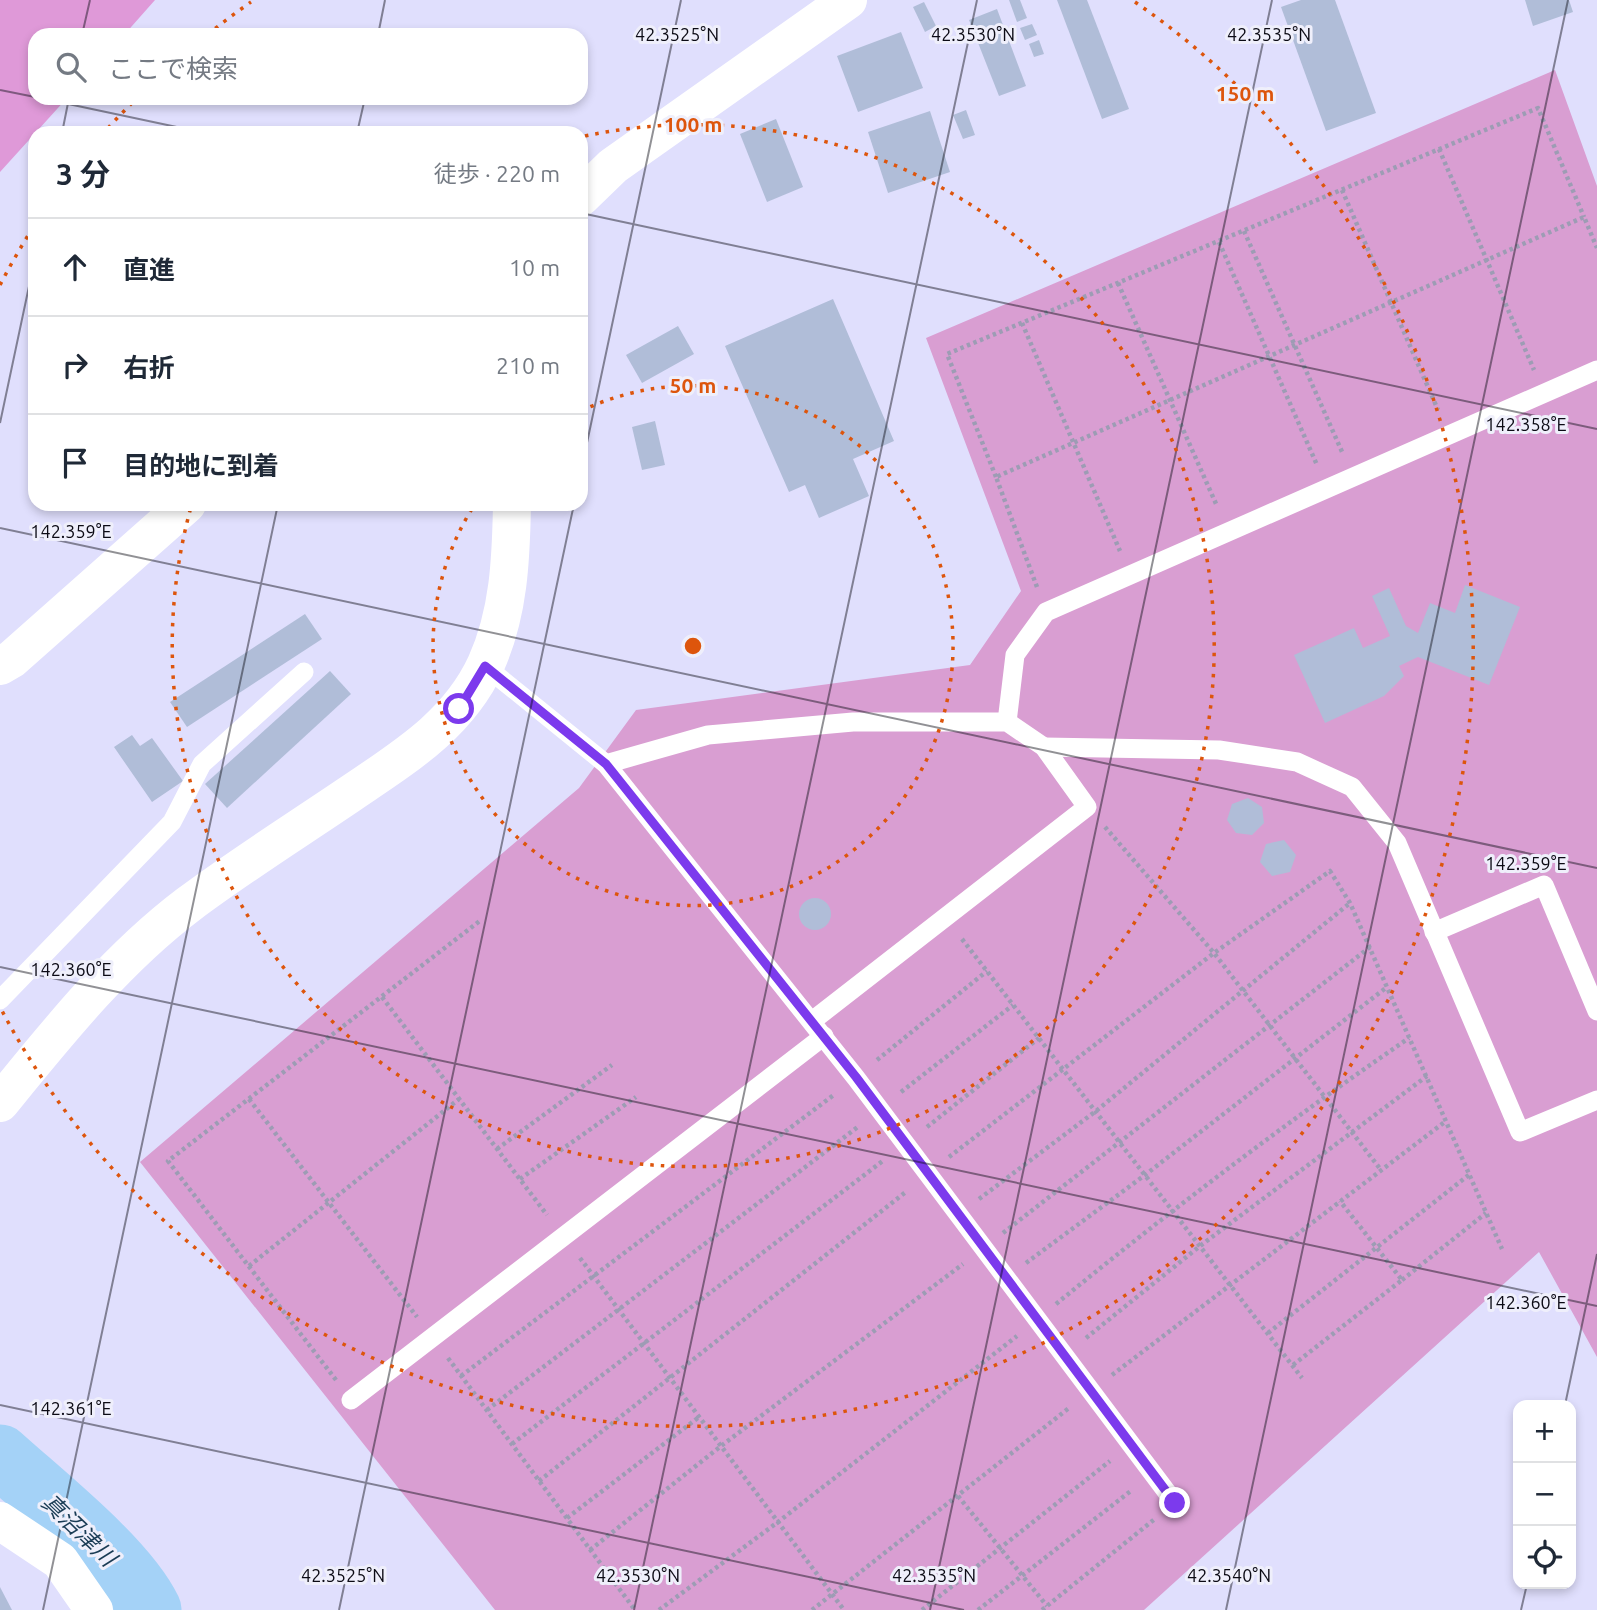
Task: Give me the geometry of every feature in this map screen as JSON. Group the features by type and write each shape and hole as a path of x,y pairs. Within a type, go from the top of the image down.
{"street":[{"path":"588,190 613,166 848,0"},
{"path":"0,666 12,659 179,511"},
{"path":"0,1103 57,1033 111,974 187,905 421,746 459,709 485,666 500,625 510,574 512,511"},
{"path":"0,1521 60,1561 94,1610"}],"lane":[{"path":"1007,722 1015,655 1046,612 1597,370"},
{"path":"485,666 606,764 856,1077 1175,1503"},
{"path":"0,1000 172,822 202,764 303,672"},
{"path":"351,1400 563,1237 818,1029 946,918 1087,807 1044,747 1007,722 853,722 708,735 606,764"},
{"path":"1044,747 1219,750 1297,762 1352,787 1397,844 1520,1132 1597,1100"},
{"path":"1434,932 1544,885 1597,1011"}],"path":[{"path":"1046,612 947,354 1538,108 1597,248"},
{"path":"1439,149 1544,393"},
{"path":"1342,190 1448,435"},
{"path":"996,477 1584,217"},
{"path":"1244,231 1353,476"},
{"path":"1219,242 1267,357 1328,489"},
{"path":"1118,283 1228,532"},
{"path":"1022,323 1130,575"},
{"path":"1087,807 1243,990 1381,1170"},
{"path":"540,1481 1213,953 1330,871 1350,903 1370,947 1502,1250"},
{"path":"959,1214 1096,1111 1350,903"},
{"path":"946,918 1302,1378"},
{"path":"351,1400 168,1161 481,920"},
{"path":"590,1550 721,1446 984,1248 1370,947"},
{"path":"461,1376 594,1278 856,1077 987,971"},
{"path":"1006,1277 1146,1175 1387,987"},
{"path":"382,997 844,1610"},
{"path":"487,1410 1013,1005"},
{"path":"512,1444 1039,1038"},
{"path":"659,1610 778,1522 1037,1320 1172,1210 1325,1096 1409,1038"},
{"path":"497,1149 612,1065"},
{"path":"1064,1356 1200,1246 1427,1076"},
{"path":"520,1179 636,1097"},
{"path":"249,1266 459,1099"},
{"path":"812,1610 1091,1391 1446,1121"},
{"path":"1268,1333 1470,1174"},
{"path":"1340,1201 1402,1279"},
{"path":"1293,1366 1486,1213"},
{"path":"567,1518 699,1417"},
{"path":"922,1610 1130,1445"},
{"path":"978,1610 1152,1474"},
{"path":"958,1496 1044,1608 1175,1503"}],"shaded area":[{"path":"0,0 155,0 130,28 28,28 28,105 61,105 42,126 28,126 28,141 0,172"},
{"path":"1555,70 1597,186 1597,1357 1539,1252 1144,1610 495,1610 140,1162 579,788 636,710 970,665 1021,591 926,338"}],"building":[{"path":"1009,0 1020,0 1027,18 1017,22"},
{"path":"1057,0 1087,0 1129,109 1102,119"},
{"path":"1301,0 1335,0 1376,113 1326,131 1281,7"},
{"path":"1525,0 1569,0 1573,12 1533,26"},
{"path":"924,2 936,26 925,32 913,7"},
{"path":"997,9 1026,86 999,96 969,20"},
{"path":"1032,24 1037,35 1025,40 1020,28"},
{"path":"901,32 923,88 858,112 837,56"},
{"path":"1039,40 1044,54 1034,57 1029,44"},
{"path":"966,110 975,135 963,139 953,115"},
{"path":"930,111 950,172 888,193 868,132"},
{"path":"776,119 803,187 767,202 740,134"},
{"path":"833,299 894,441 853,459 869,496 819,518 805,485 789,492 725,346"},
{"path":"678,326 694,354 642,383 626,355"},
{"path":"655,421 665,465 642,470 632,427"},
{"path":"1465,585 1520,607 1489,685 1418,657 1399,666 1404,676 1384,696 1325,723 1294,655 1354,628 1363,648 1390,636 1372,596 1389,588 1406,626 1418,633 1430,603 1455,613"},
{"path":"305,614 322,639 187,727 170,702"},
{"path":"330,671 351,694 227,808 205,784"},
{"path":"132,735 140,746 152,738 183,781 152,802 114,747"},
{"path":"1248,798 1262,807 1264,823 1252,835 1236,833 1227,820 1232,804"},
{"path":"1284,840 1296,855 1290,872 1272,876 1260,862 1266,844"},
{"path":"815,898 827,902 831,914 827,926 815,930 803,926 799,914 803,902"},
{"path":"0,1587 12,1610 0,1610"}],"waterway":[{"name":"真沼津川","path":"0,1456 103,1550 122,1570 150,1610"}],"route":[{"path":"459,709 485,666 606,764 856,1077 1175,1503"}]}
